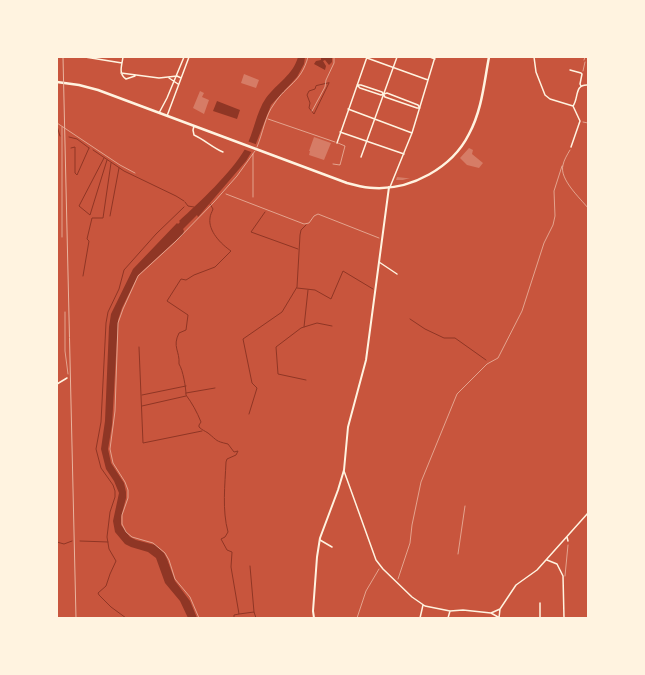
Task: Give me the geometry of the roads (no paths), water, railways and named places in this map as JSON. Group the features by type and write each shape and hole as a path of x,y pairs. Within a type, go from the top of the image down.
{"main road":[{"path":"58,82 98,90 347,183 373,188 390,188 413,182 429,174 446,163 462,145 469,134 480,105 489,57"}],"street":[{"path":"85,57 122,63"},
{"path":"123,57 122,77 126,79 135,76"},
{"path":"159,113 177,76 184,57"},
{"path":"167,116 189,57"},
{"path":"337,143 367,57 428,80"},
{"path":"361,157 397,57"},
{"path":"314,618 314,587 320,540 344,470 347,430 366,360 390,188 412,133 420,108 435,58 430,57"},
{"path":"534,57 536,72 545,95 550,99 573,106 580,121 571,147"},
{"path":"570,70 581,74 581,86 578,88 573,106"},
{"path":"121,73 135,76 159,78 177,76 181,78"},
{"path":"169,78 178,84"},
{"path":"357,85 360,88 381,95 387,93 418,105 420,108"},
{"path":"581,86 588,85"},
{"path":"383,94 385,97 420,108"},
{"path":"167,98 172,100"},
{"path":"348,110 412,133"},
{"path":"194,126 194,135 204,140 212,148 223,152"},
{"path":"340,132 404,154"},
{"path":"379,262 397,274"},
{"path":"57,384 67,378"},
{"path":"344,470 376,560 396,583 423,605 435,609 469,610 491,613 499,618 511,618"},
{"path":"499,618 500,609 516,585 521,580 532,574 547,560 588,514"},
{"path":"567,537 568,541"},
{"path":"320,540 332,547"},
{"path":"547,560 557,564 563,576 564,618"},
{"path":"540,603 540,618"},
{"path":"420,618 423,605"},
{"path":"491,613 500,609"},
{"path":"448,618 450,610"}],"lane":[{"path":"199,618 190,597 175,579 165,552 153,543 134,538 125,530 122,519 128,498 128,490 125,482 114,466 111,458 110,444 114,411 118,326 122,309 138,276 212,205 254,154 275,102 301,75 308,57"},
{"path":"267,119 345,146 340,165 333,164"},
{"path":"253,197 254,154"}],"waterway":[{"path":"329,83 314,114 309,108 310,103 307,95 309,91 315,89 316,86 329,83"},
{"path":"57,126 60,136"},
{"path":"69,137 77,139 89,148"},
{"path":"71,148 75,147 75,173 77,175 89,148"},
{"path":"93,150 124,171 184,201"},
{"path":"104,158 79,206 90,215 107,160"},
{"path":"83,276 89,241 87,239 92,218 103,218 111,163"},
{"path":"110,216 119,168"},
{"path":"185,202 188,206 194,207"},
{"path":"210,204 213,209 210,217 211,228 219,241 231,251 215,267 194,275 186,280 181,279 167,301 188,315 186,330 179,333 176,346 179,364 184,379 186,395 201,422 199,427 217,440 228,444 234,452 238,451 236,455 227,459 226,462 224,506 228,532 225,537 221,539 227,550 232,552 231,567 239,614 234,615 234,618"},
{"path":"126,618 111,607 98,593 106,586 116,561 109,549 107,537 110,512 115,497 115,491 113,485 101,468 96,449 101,422 106,323 108,312 119,289 124,270 156,234 184,207"},
{"path":"265,212 251,232 298,249"},
{"path":"249,414 257,388 252,383 243,339 282,312 297,287 300,235 301,230 306,225"},
{"path":"297,288 315,290 331,299 343,271 373,289"},
{"path":"308,290 304,327 317,323 332,326"},
{"path":"410,319 425,329 444,338 455,338 486,360"},
{"path":"304,327 276,347 278,374 306,380"},
{"path":"139,347 143,443 202,431"},
{"path":"142,395 186,386"},
{"path":"186,393 215,388"},
{"path":"142,406 186,396"},
{"path":"57,542 64,544 72,541"},
{"path":"80,541 108,542"},
{"path":"250,566 254,612"},
{"path":"239,614 254,612 256,618"}],"railway":[{"path":"63,57 76,618"}]}
